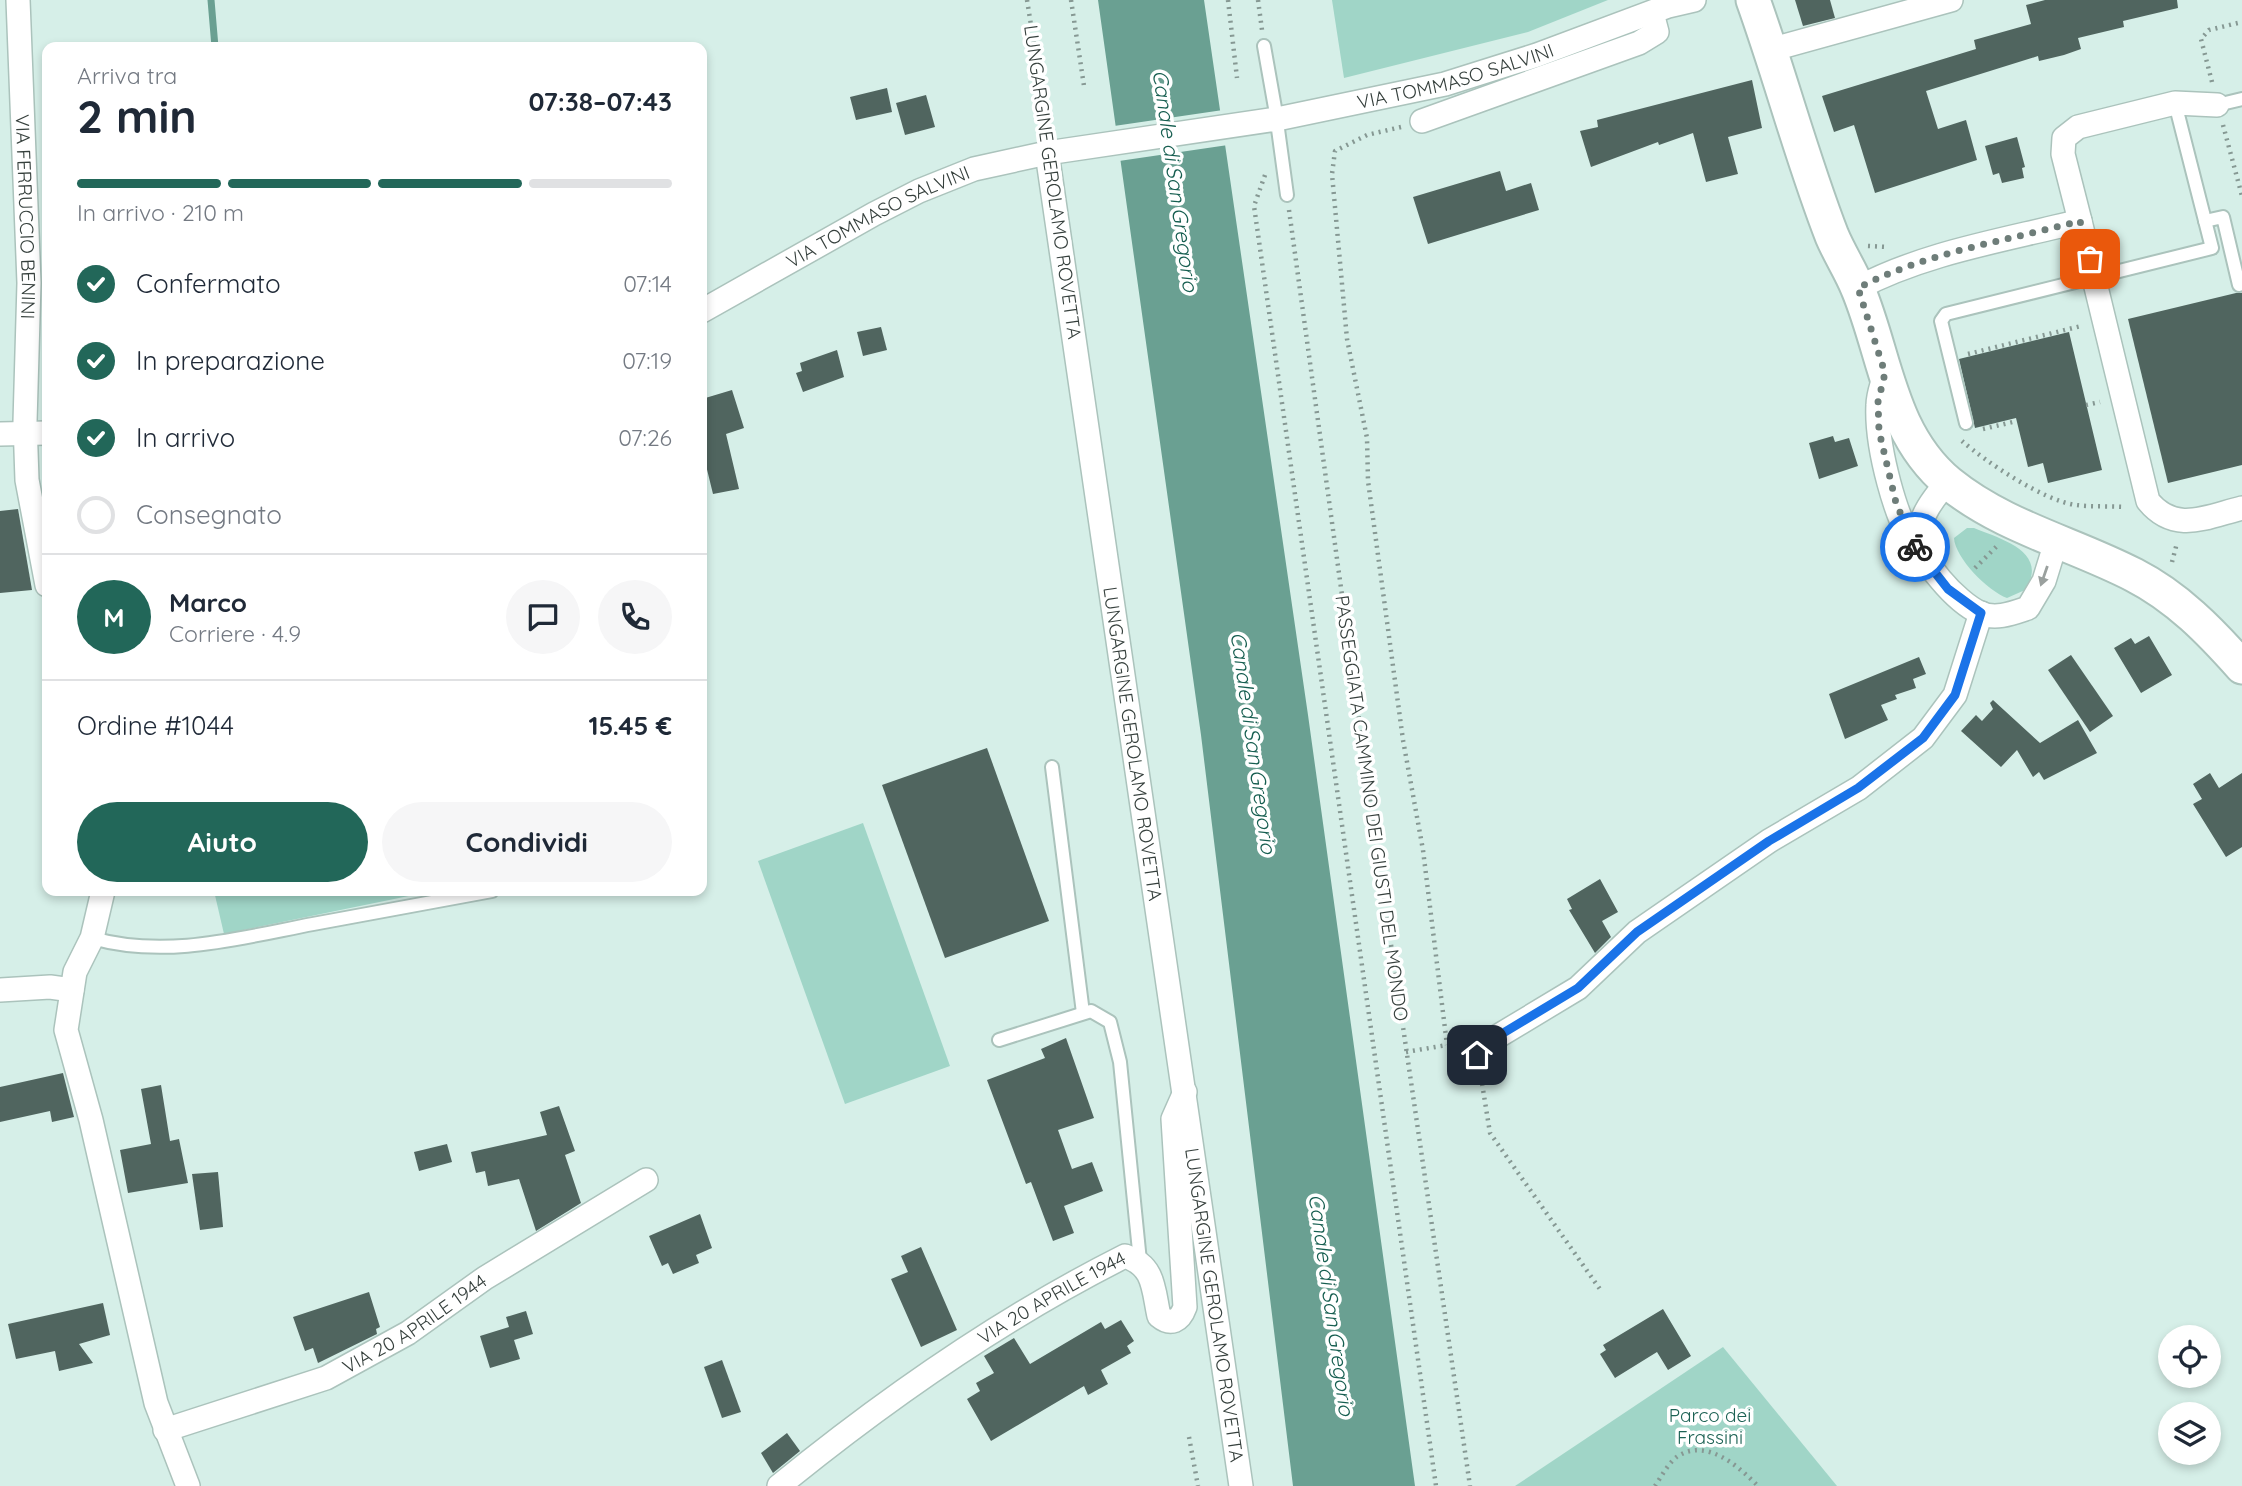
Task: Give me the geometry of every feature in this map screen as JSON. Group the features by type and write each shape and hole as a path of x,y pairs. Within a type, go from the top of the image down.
{"street":[{"name":"VIA FERRUCCIO BENINI","path":"18,0 36,433"},
{"name":"VIA TOMMASO SALVINI","path":"707,309 919,191 974,169 1057,152 1255,123 1445,84 1694,0"},
{"path":"1753,0 1828,225 1858,288 1903,425 1913,444 1947,482 2009,521 2136,576 2156,589 2188,611 2242,667"},
{"path":"1770,50 1951,0"},
{"name":"VIA TOMMASO SALVINI","path":"1422,121 1639,43 1657,32 1652,13"},
{"path":"2217,105 2175,103 2078,127 2064,138 2063,154 2148,501 2159,515 2182,521 2242,508"},
{"name":"LUNGARGINE GEROLAMO ROVETTA","path":"1057,152 1241,1486"},
{"path":"1858,288 1891,271 1925,260 2080,221"},
{"path":"1885,373 1878,402 1879,431 1896,503 1911,543 1948,589 1981,613 2007,615 2028,608 2044,582 2056,542"},
{"path":"0,434 36,433 27,480 42,559"},
{"path":"1930,565 1919,535 1924,513 1947,482"},
{"path":"1477,1055 1485,1044 1578,988 1637,932 1769,841 1858,788 1923,738 1955,695 1981,613"},
{"path":"102,896 92,938 75,972 66,1030 91,1121 156,1403 188,1486"},
{"path":"0,990 50,987 72,990"},
{"name":"VIA 20 APRILE 1944","path":"779,1486 918,1378 1010,1318 1125,1256 1140,1261 1150,1275 1159,1316 1165,1321 1175,1322 1181,1317 1185,1307 1174,1119 1186,1091"},
{"name":"VIA 20 APRILE 1944","path":"165,1430 326,1378 408,1333 485,1278 646,1180"}],"lane":[{"path":"1264,46 1275,107"},
{"path":"2217,105 2242,99"},
{"path":"1967,428 1941,321 1946,314 2212,248 2175,103"},
{"path":"1278,129 1287,195"},
{"path":"2205,221 2224,217 2239,285"},
{"path":"1052,767 1083,1013"},
{"path":"92,938 136,948 221,942 465,896"},
{"path":"999,1040 1091,1011 1110,1022 1120,1062 1140,1261"}],"path":[{"name":"LUNGARGINE GEROLAMO ROVETTA","path":"1027,0 1049,140 1057,152"},
{"path":"1071,0 1084,86"},
{"path":"1228,0 1237,78"},
{"path":"1258,0 1264,46"},
{"path":"1422,121 1367,135 1335,150 1332,174 1348,339 1367,438 1368,481 1403,740 1423,850 1447,1045"},
{"name":"PASSEGGIATA CAMMINO DEI GIUSTI DEL MONDO","path":"1287,195 1406,1052 1470,1486"},
{"path":"1254,206 1436,1486"},
{"path":"1863,244 1877,249 1889,247"},
{"path":"1945,337 1953,335 1957,356 2085,325"},
{"path":"1980,430 2017,421"},
{"path":"1967,428 1956,436 1982,458 2045,494 2073,505 2125,507"},
{"path":"2172,562 2177,541"},
{"path":"1975,568 2001,543"},
{"path":"1406,1052 1458,1043 1477,1055 1490,1133 1602,1292"},
{"path":"1189,1437 1198,1486"},
{"path":"1655,1486 1676,1457 1693,1449 1712,1451 1758,1486"}],"green space":[{"path":"1332,0 1608,0 1528,32 1344,78"},
{"path":"1967,528 1974,528 2009,542 2027,557 2031,566 2031,577 2025,590 2007,598 1974,573 1960,555 1954,538"},
{"path":"863,823 950,1066 845,1104 758,861"},
{"path":"215,896 409,896 224,934"},
{"name":"Parco dei Frassini","path":"1723,1347 1837,1486 1515,1486"}],"water":[{"name":"Canale di San Gregorio","path":"1098,0 1204,0 1308,715 1415,1486 1293,1486 1201,735"}],"pier":[{"path":"1223,110 1228,145 1119,161 1114,126"}],"building":[{"path":"1795,0 1830,0 1835,18 1803,26"},
{"path":"2045,0 2177,0 2178,8 2123,21 2124,27 2078,38 2081,49 2064,55 2039,61 2038,56 1926,91 1938,129 1966,120 1977,160 1875,193 1854,125 1834,132 1822,96 1976,49 1974,40 2031,24 2026,5"},
{"path":"1752,80 1762,128 1728,137 1738,174 1706,182 1693,133 1659,145 1658,142 1591,167 1580,131 1598,127 1597,120"},
{"path":"887,88 892,112 856,120 850,97"},
{"path":"926,95 935,127 905,135 896,103"},
{"path":"2017,137 2025,167 2022,168 2024,178 2002,183 1999,173 1993,175 1985,146"},
{"path":"1500,171 1506,191 1531,183 1539,210 1428,244 1413,197"},
{"path":"2242,293 2242,465 2168,483 2128,319"},
{"path":"881,327 887,350 863,356 857,332"},
{"path":"2069,332 2102,470 2048,483 2043,463 2028,467 2016,418 1975,428 1959,359"},
{"path":"837,350 844,377 803,392 796,373 802,371 800,363"},
{"path":"732,390 744,428 726,434 739,489 713,494 707,469 707,398"},
{"path":"1833,436 1835,442 1849,438 1858,466 1819,479 1809,443"},
{"path":"18,509 32,590 0,593 0,511"},
{"path":"2149,636 2172,675 2141,693 2114,648 2131,638 2135,644"},
{"path":"2071,655 2113,716 2090,732 2048,670"},
{"path":"1919,657 1926,674 1913,679 1916,688 1895,695 1897,699 1881,705 1888,720 1845,739 1829,694"},
{"path":"1993,700 2040,743 2078,720 2097,753 2044,780 2039,772 2033,777 2017,750 2001,767 1961,731 1976,715 1982,721 1993,709 1990,703"},
{"path":"987,748 1049,921 945,958 882,785"},
{"path":"2210,773 2219,788 2242,773 2242,847 2226,857 2193,804 2202,799 2193,784"},
{"path":"1600,879 1618,912 1602,921 1611,937 1595,953 1569,910 1572,909 1567,899"},
{"path":"1066,1038 1094,1118 1058,1130 1072,1169 1092,1162 1103,1191 1064,1206 1074,1233 1053,1241 1031,1182 1026,1184 987,1080 1045,1058 1041,1049"},
{"path":"63,1073 74,1117 52,1122 50,1111 0,1122 0,1087"},
{"path":"161,1085 170,1141 179,1139 188,1183 128,1193 120,1150 151,1144 141,1089"},
{"path":"559,1106 575,1151 565,1155 581,1203 536,1231 519,1179 488,1186 485,1171 476,1173 471,1152 547,1135 540,1112"},
{"path":"447,1144 452,1162 419,1171 414,1152"},
{"path":"218,1172 223,1227 200,1230 192,1174"},
{"path":"700,1214 712,1248 696,1255 699,1263 673,1274 668,1263 662,1266 649,1236"},
{"path":"921,1247 957,1330 921,1347 891,1279 908,1272 901,1256"},
{"path":"369,1292 380,1327 376,1329 377,1334 318,1363 313,1348 305,1351 293,1317"},
{"path":"103,1303 110,1335 79,1344 93,1363 59,1371 55,1351 16,1359 8,1324"},
{"path":"1663,1309 1691,1356 1668,1370 1657,1352 1615,1378 1600,1354 1606,1350 1603,1345"},
{"path":"526,1311 533,1334 514,1340 520,1359 490,1368 480,1336 509,1327 506,1317"},
{"path":"1121,1320 1134,1341 1127,1346 1131,1353 1101,1370 1108,1384 1088,1395 1084,1386 991,1441 967,1399 980,1391 976,1383 994,1373 984,1356 1014,1338 1030,1364 1101,1322 1105,1329"},
{"path":"722,1360 741,1412 722,1418 704,1367"},
{"path":"787,1433 800,1451 773,1473 761,1453"}],"waterway":[{"path":"211,0 215,42"}],"way so far":[{"path":"1915,547 1896,503 1879,431 1878,402 1885,373 1858,288 1891,271 1925,260 2080,221 2090,259"}],"route":[{"path":"1477,1055 1485,1044 1578,988 1637,932 1769,841 1858,788 1923,738 1955,695 1981,613 1948,589 1915,547"}]}
